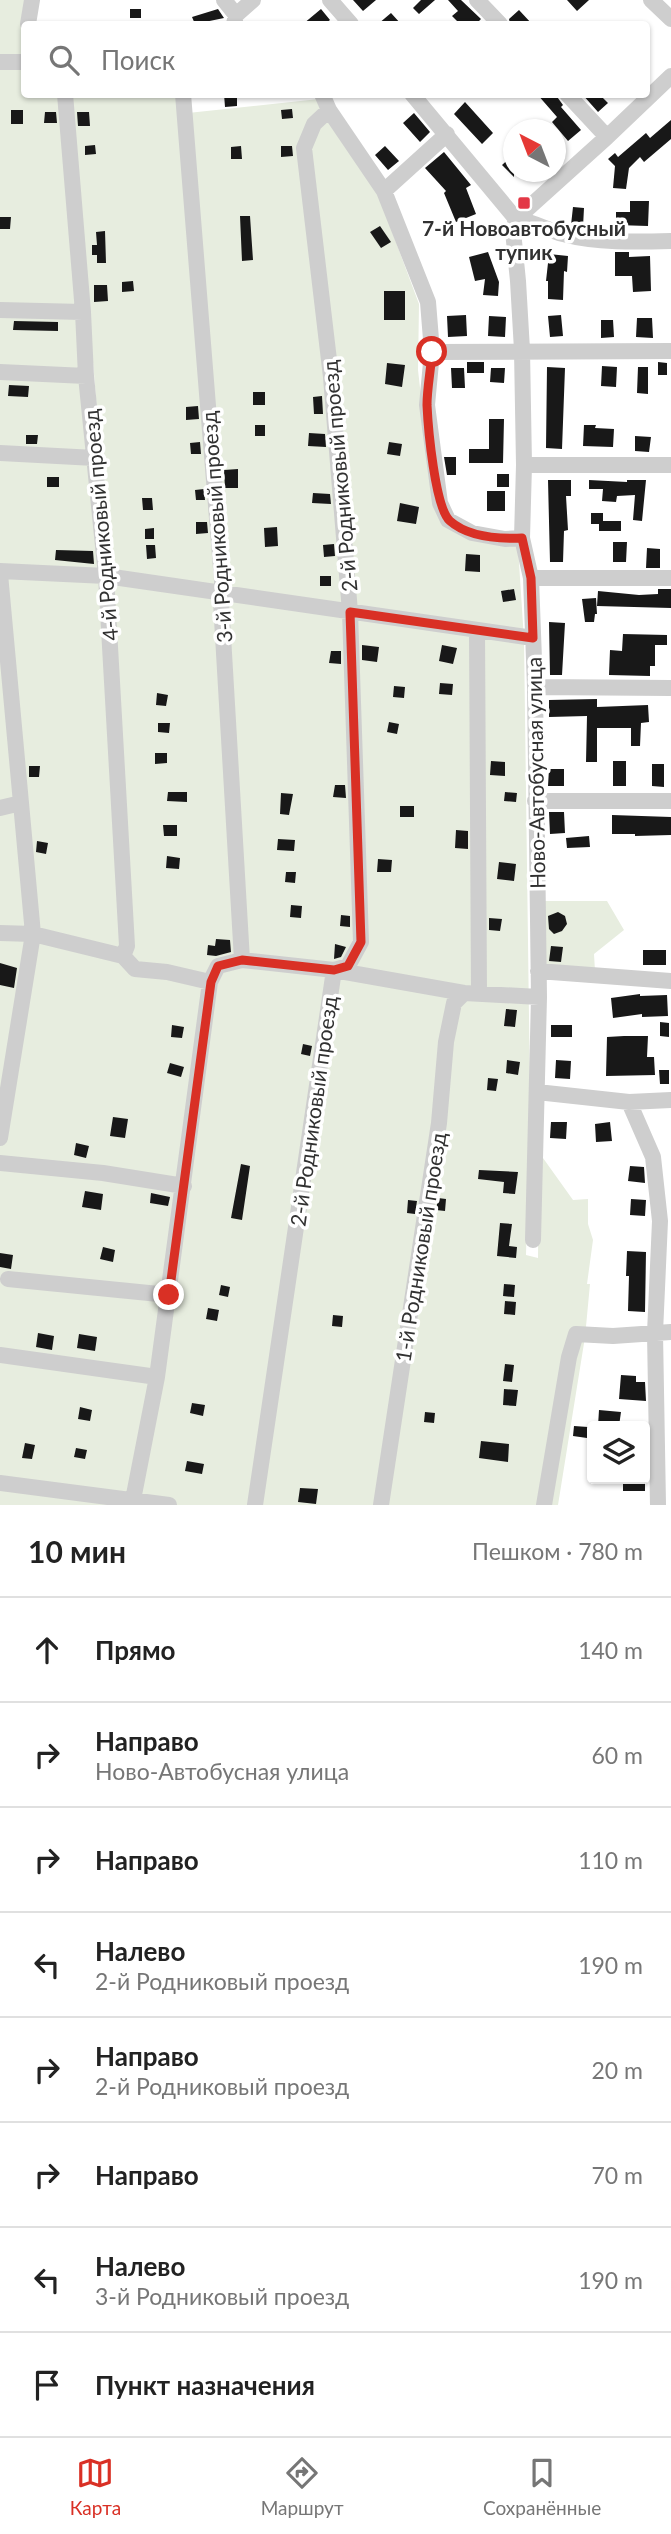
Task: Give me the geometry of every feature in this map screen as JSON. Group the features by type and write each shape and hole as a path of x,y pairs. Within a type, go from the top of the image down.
{"street":[{"path":"28,21 32,0"},
{"path":"224,0 235,20 253,0"},
{"path":"330,0 348,21"},
{"path":"477,0 497,21"},
{"path":"651,0 671,19"},
{"path":"0,62 21,62"},
{"path":"650,96 671,75"},
{"name":"4-й Родниковый проезд","path":"65,98 86,376 106,576 127,946 122,956"},
{"name":"3-й Родниковый проезд","path":"183,98 223,593 223,641 242,960"},
{"path":"324,98 329,110 384,191 428,302 432,352 427,405 439,503 448,520 472,533 505,539 522,538"},
{"path":"416,98 516,219 582,238 671,241"},
{"path":"571,98 607,138"},
{"path":"516,219 648,98"},
{"name":"2-й Родниковый проезд","path":"255,1505 334,970 348,966 361,942 350,612 331,377 304,148 314,124 329,110"},
{"path":"384,191 447,134"},
{"name":"Ново-Автобусная улица","path":"516,219 513,232 519,281 522,351 522,538 531,578 536,687 539,997 533,1240"},
{"path":"0,310 83,312"},
{"path":"432,352 671,351"},
{"path":"0,372 86,376"},
{"path":"0,453 95,458"},
{"path":"524,465 671,465"},
{"path":"0,1138 33,934 0,573 106,576 533,638"},
{"path":"531,578 671,578"},
{"name":"1-й Родниковый проезд","path":"381,1505 439,1123 446,1042 454,1003 471,993 477,631"},
{"path":"536,687 671,688"},
{"path":"536,800 671,801"},
{"path":"0,808 21,803"},
{"path":"0,933 33,934 122,956 135,969 167,972 211,982"},
{"path":"133,1503 157,1377 211,982 218,966 242,960 334,970 471,993 539,997"},
{"path":"538,971 671,981"},
{"path":"537,1093 629,1102 671,1100"},
{"path":"629,1102 653,1157 666,1221 658,1505"},
{"path":"0,1163 103,1173 184,1186"},
{"path":"8,1279 169,1295"},
{"path":"544,1505 569,1357 576,1334 613,1336 663,1332"},
{"path":"0,1355 157,1377"},
{"path":"0,1483 133,1503 169,1505"}],"shaded area":[{"path":"0,0 30,0 27,21 21,21 21,56 0,56"},
{"path":"0,66 21,66 21,98 62,98 76,307 0,307"},
{"path":"71,98 184,98 188,113 319,99 378,194 419,304 418,370 433,503 445,526 518,547 524,640 530,1093 526,1255 538,1258 539,1145 543,1158 573,1200 588,1199 588,1224 593,1240 587,1284 590,1284 585,1337 558,1505 0,1505 0,573 111,580"},
{"path":"0,313 72,316 76,320 82,369 0,369"},
{"path":"0,376 82,380 92,452 0,449"},
{"path":"0,455 94,460 102,570 0,567"},
{"path":"541,901 607,901 624,930 594,954 595,971 546,966"}],"building":[{"path":"353,0 376,0 363,11"},
{"path":"421,0 435,0 419,14 413,8"},
{"path":"448,0 461,0 481,19 457,21 452,16 458,11"},
{"path":"567,0 589,0 577,11"},
{"path":"130,9 141,9 141,18 130,18"},
{"path":"218,9 224,18 194,21 192,17"},
{"path":"321,9 330,20 329,21 307,21"},
{"path":"519,10 529,21 509,21"},
{"path":"391,13 398,21 382,21"},
{"path":"224,98 237,98 237,106 225,107"},
{"path":"540,98 558,98 563,105 561,107 581,130 568,141 566,119 555,119 557,117"},
{"path":"586,98 603,98 608,103 598,112"},
{"path":"465,102 493,133 482,144 454,114"},
{"path":"292,109 293,118 282,119 281,110"},
{"path":"11,110 23,110 23,124 11,124"},
{"path":"45,112 56,112 57,123 44,123"},
{"path":"77,112 89,112 90,126 78,126"},
{"path":"414,113 430,132 420,142 403,123"},
{"path":"671,120 671,139 644,162 640,157 629,168 626,189 613,188 615,166 608,159 615,153 618,157 646,133 650,138"},
{"path":"95,145 96,154 85,155 85,146"},
{"path":"241,146 242,159 231,159 231,147"},
{"path":"281,146 292,146 293,156 281,157"},
{"path":"385,146 399,161 388,170 375,155"},
{"path":"444,152 471,185 466,188 476,214 456,222 444,193 446,191 425,168"},
{"path":"630,201 649,201 648,226 616,225 616,212 630,212"},
{"path":"573,207 584,208 583,227 571,225"},
{"path":"240,216 250,216 253,260 242,261"},
{"path":"0,217 11,217 10,229 0,229"},
{"path":"380,226 391,242 381,248 370,232"},
{"path":"105,231 106,263 97,263 97,255 92,255 92,245 97,245 96,232"},
{"path":"488,252 499,282 498,296 483,295 485,279 475,281 469,257"},
{"path":"615,252 629,252 629,257 650,256 651,291 633,292 632,276 615,276"},
{"path":"549,254 568,256 567,272 564,271 563,300 548,299 546,281"},
{"path":"133,281 134,291 122,292 122,282"},
{"path":"94,285 107,285 108,301 94,302"},
{"path":"384,291 405,291 405,320 384,320"},
{"path":"466,315 467,336 448,337 447,316"},
{"path":"561,315 563,336 550,337 548,316"},
{"path":"489,316 506,317 505,337 488,336"},
{"path":"637,318 652,318 653,338 636,337"},
{"path":"601,320 613,320 614,337 601,338"},
{"path":"14,321 58,322 58,331 13,330"},
{"path":"467,362 484,362 484,373 467,373"},
{"path":"658,362 667,363 667,375 658,375"},
{"path":"387,363 405,365 402,387 385,384"},
{"path":"602,366 617,367 616,387 601,386"},
{"path":"547,367 565,368 562,449 546,448"},
{"path":"638,367 648,367 648,394 637,393"},
{"path":"451,368 464,368 465,388 452,388"},
{"path":"491,368 505,368 504,383 490,382"},
{"path":"9,385 29,386 28,397 8,396"},
{"path":"253,392 265,392 265,405 253,405"},
{"path":"322,396 323,414 314,414 313,397"},
{"path":"198,406 199,419 186,420 186,407"},
{"path":"489,419 504,419 503,463 469,463 469,449 489,449"},
{"path":"255,425 265,425 265,436 255,436"},
{"path":"584,425 614,429 613,447 583,446"},
{"path":"309,433 325,434 326,447 308,446"},
{"path":"26,435 38,435 37,444 26,444"},
{"path":"635,436 651,437 649,452 635,451"},
{"path":"200,442 201,454 191,454 190,443"},
{"path":"389,442 402,444 400,456 387,454"},
{"path":"444,457 456,457 456,475 447,475"},
{"path":"238,469 238,488 225,488 224,470"},
{"path":"497,474 509,474 509,487 497,487"},
{"path":"47,477 59,477 59,487 47,487"},
{"path":"548,480 571,480 571,496 566,496 568,530 564,531 563,562 550,562"},
{"path":"589,480 646,480 642,521 633,520 635,495 617,496 616,502 602,501 603,489 589,489"},
{"path":"204,489 205,500 196,500 195,490"},
{"path":"487,491 505,491 505,511 487,511"},
{"path":"313,493 330,494 331,504 312,503"},
{"path":"142,498 152,498 153,510 143,510"},
{"path":"400,503 419,507 416,524 397,521"},
{"path":"591,513 603,513 603,521 621,521 621,531 599,531 599,524 591,524"},
{"path":"196,522 207,522 208,533 196,534"},
{"path":"277,527 278,546 265,547 264,528"},
{"path":"154,528 154,539 145,539 145,529"},
{"path":"613,542 627,542 626,562 613,562"},
{"path":"334,544 335,556 324,557 323,545"},
{"path":"146,545 155,545 156,558 147,559"},
{"path":"647,548 660,549 660,568 646,568"},
{"path":"56,550 93,551 94,564 55,560"},
{"path":"466,554 480,555 480,572 465,571"},
{"path":"320,576 331,576 331,586 320,586"},
{"path":"514,589 516,600 503,602 501,591"},
{"path":"658,589 671,589 671,608 597,606 598,591 639,595 658,594"},
{"path":"596,598 597,614 594,622 585,622 582,599"},
{"path":"549,622 565,623 562,675 550,675"},
{"path":"623,634 667,635 667,645 655,645 655,666 650,666 650,676 609,675 610,650 622,651"},
{"path":"362,645 379,647 377,662 362,660"},
{"path":"442,645 457,648 453,664 439,661"},
{"path":"331,651 341,651 341,664 329,663"},
{"path":"440,683 453,684 452,695 439,694"},
{"path":"394,686 405,687 404,698 393,697"},
{"path":"157,693 168,695 166,706 156,705"},
{"path":"597,699 597,707 648,705 649,722 641,723 640,746 631,746 631,728 597,728 597,762 586,762 587,716 549,717 549,700"},
{"path":"389,722 399,724 397,734 387,732"},
{"path":"158,723 170,723 169,733 158,732"},
{"path":"155,753 167,753 167,763 155,764"},
{"path":"491,761 505,762 505,776 490,775"},
{"path":"613,761 626,761 626,786 613,786"},
{"path":"652,764 664,764 664,787 652,786"},
{"path":"29,766 40,766 39,777 29,777"},
{"path":"549,769 564,769 564,786 548,786"},
{"path":"335,785 345,785 346,798 333,797"},
{"path":"168,792 187,792 187,802 167,801"},
{"path":"505,792 517,793 516,802 504,801"},
{"path":"281,793 293,794 289,815 280,814"},
{"path":"400,806 414,806 414,817 400,817"},
{"path":"549,812 564,812 565,833 550,834"},
{"path":"612,815 671,817 671,835 612,834"},
{"path":"163,825 177,825 177,836 164,836"},
{"path":"456,830 468,831 468,849 455,848"},
{"path":"589,836 590,847 567,848 566,838"},
{"path":"278,839 295,840 294,851 277,850"},
{"path":"37,841 48,843 46,854 36,852"},
{"path":"167,856 180,858 179,869 166,868"},
{"path":"378,859 392,860 391,872 377,872"},
{"path":"499,862 516,864 514,881 497,879"},
{"path":"286,872 296,872 295,883 285,882"},
{"path":"291,905 302,906 301,918 290,917"},
{"path":"558,912 565,916 567,924 562,931 554,934 549,929 548,916"},
{"path":"341,915 350,916 350,927 340,926"},
{"path":"489,918 502,919 500,931 489,930"},
{"path":"216,939 230,940 231,952 216,956 207,955 208,945 215,946"},
{"path":"335,944 346,947 341,957 334,959"},
{"path":"551,946 563,947 561,962 549,961"},
{"path":"643,950 666,950 666,965 643,965"},
{"path":"0,963 17,968 14,988 0,985"},
{"path":"640,994 667,995 668,1016 642,1017 642,1014 613,1018 611,998"},
{"path":"506,1009 517,1010 515,1027 504,1026"},
{"path":"660,1022 669,1023 669,1037 660,1036"},
{"path":"172,1025 184,1027 182,1038 171,1037"},
{"path":"551,1025 572,1025 572,1037 551,1037"},
{"path":"648,1036 647,1057 654,1057 655,1075 606,1076 607,1037"},
{"path":"303,1044 312,1046 310,1056 301,1054"},
{"path":"507,1060 520,1062 518,1075 506,1073"},
{"path":"556,1060 571,1061 570,1079 555,1078"},
{"path":"170,1063 184,1067 181,1077 167,1073"},
{"path":"659,1070 669,1070 669,1084 660,1084"},
{"path":"488,1078 498,1079 496,1091 487,1090"},
{"path":"113,1117 128,1119 125,1138 110,1136"},
{"path":"551,1122 567,1122 566,1139 550,1138"},
{"path":"610,1122 612,1141 596,1142 595,1124"},
{"path":"76,1143 89,1146 86,1158 74,1155"},
{"path":"241,1164 250,1166 242,1220 231,1218"},
{"path":"630,1166 644,1167 645,1183 628,1181"},
{"path":"479,1170 518,1172 515,1194 503,1193 504,1182 478,1179"},
{"path":"85,1191 103,1194 101,1210 82,1207"},
{"path":"151,1193 170,1197 168,1206 150,1203"},
{"path":"438,1198 446,1199 445,1211 436,1210"},
{"path":"631,1199 646,1200 645,1216 630,1215"},
{"path":"408,1200 417,1201 415,1214 407,1213"},
{"path":"500,1223 512,1224 509,1246 517,1247 516,1258 497,1256"},
{"path":"103,1247 115,1250 113,1262 100,1259"},
{"path":"627,1251 646,1252 645,1312 628,1311"},
{"path":"0,1253 13,1255 11,1269 0,1267"},
{"path":"504,1284 515,1285 514,1297 503,1296"},
{"path":"221,1285 230,1287 228,1297 219,1295"},
{"path":"505,1301 516,1302 515,1315 504,1314"},
{"path":"208,1308 219,1310 217,1321 206,1319"},
{"path":"333,1315 343,1316 342,1327 332,1326"},
{"path":"38,1333 54,1336 52,1350 36,1347"},
{"path":"79,1334 97,1337 95,1351 77,1348"},
{"path":"505,1364 514,1365 512,1382 503,1381"},
{"path":"621,1375 636,1376 636,1382 645,1382 646,1401 619,1399"},
{"path":"504,1389 518,1390 516,1406 503,1405"},
{"path":"192,1403 205,1405 203,1416 190,1413"},
{"path":"80,1407 92,1410 90,1421 78,1419"},
{"path":"599,1410 621,1412 620,1421 598,1421"},
{"path":"425,1412 435,1413 434,1423 424,1422"},
{"path":"574,1426 587,1427 587,1438 573,1436"},
{"path":"481,1441 509,1444 508,1462 479,1458"},
{"path":"25,1443 35,1445 32,1459 22,1458"},
{"path":"76,1448 87,1450 85,1459 74,1457"},
{"path":"187,1461 204,1464 202,1474 185,1471"},
{"path":"623,1484 645,1484 645,1491 623,1491"},
{"path":"300,1488 318,1489 316,1504 298,1502"}],"place":[{"name":"7-й Новоавтобусный тупик","path":"524,203"}],"route":[{"path":"169,1295 211,982 218,966 242,960 334,970 348,966 361,942 350,612 533,638 531,578 522,538 505,539 472,533 448,520 439,503 427,405 432,352"}]}
